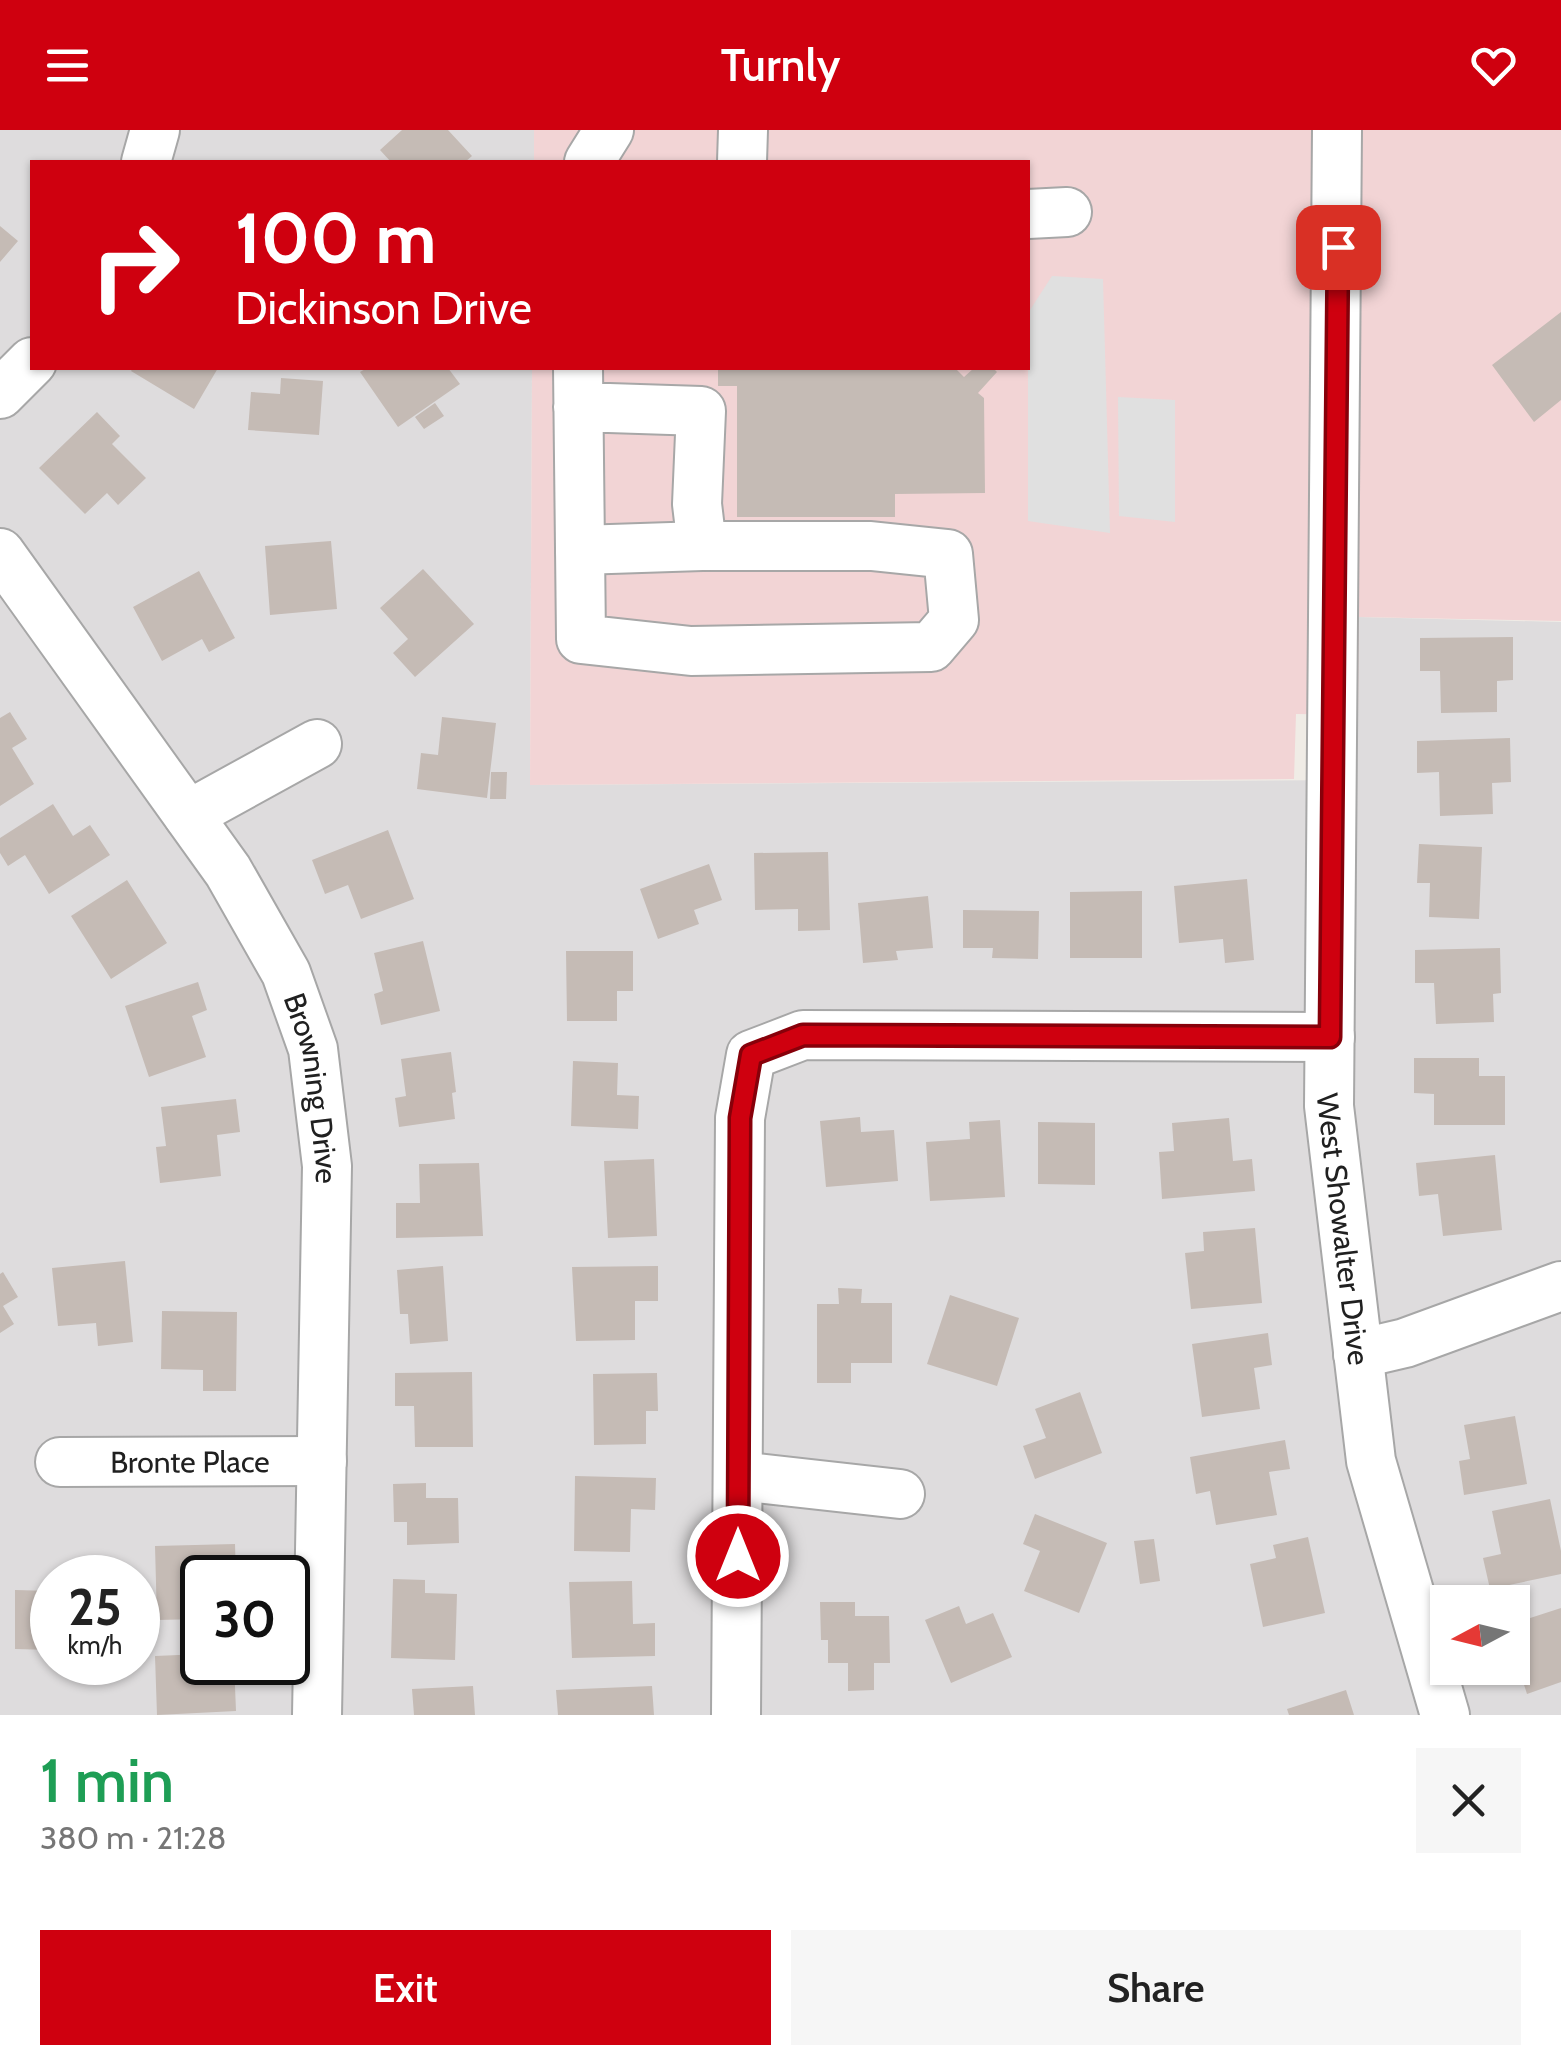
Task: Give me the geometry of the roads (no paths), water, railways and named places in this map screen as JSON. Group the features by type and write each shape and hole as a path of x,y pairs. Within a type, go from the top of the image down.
{"street":[{"path":"590,160 609,130"},
{"path":"742,160 743,130"},
{"name":"West Showalter Drive","path":"1337,130 1329,1106 1371,1461 1445,1715"},
{"path":"0,394 30,364"},
{"path":"580,550 871,546 948,554 954,620 931,647 691,651 581,639 578,388 700,412 697,504 702,546"},
{"name":"Browning Drive","path":"0,553 228,871 286,973 313,1049 327,1166 317,1715"},
{"path":"188,815 317,744"},
{"path":"736,1715 740,1118 751,1055 803,1035 1330,1037"},
{"path":"1358,1354 1405,1343 1561,1286"},
{"name":"Bronte Place","path":"60,1462 322,1462"},
{"path":"738,1476 900,1494"}]}
